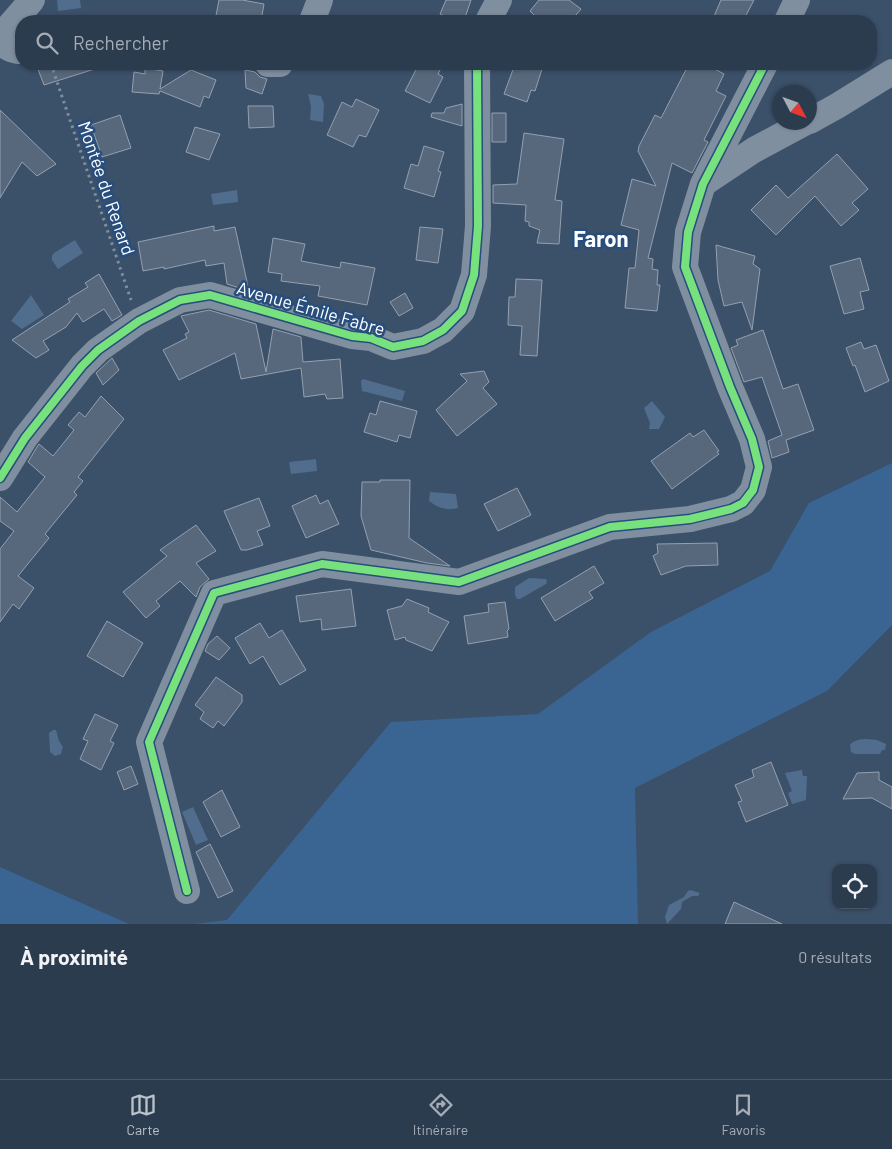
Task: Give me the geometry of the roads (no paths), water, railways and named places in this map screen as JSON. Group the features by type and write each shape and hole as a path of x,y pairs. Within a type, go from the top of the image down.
{"street":[{"path":"25,15 32,0"},
{"path":"314,15 320,0"},
{"path":"491,15 499,0"},
{"path":"790,15 797,0"},
{"path":"9,47 15,35"},
{"name":"Avenue Émile Fabre","path":"0,478 25,438 82,366 98,350 139,321 180,300 210,295 352,336 371,338 393,348 423,341 443,330 462,311 474,275 478,226 477,70"},
{"path":"187,891 149,742 214,593 322,564 459,582 610,528 690,519 730,509 743,503 754,490 759,467 752,438 726,378 685,267 688,232 703,184 762,70"},
{"path":"817,117 892,72"},
{"path":"703,184 754,150 791,130"}],"district":[{"name":"Faron","path":"601,238"}]}
